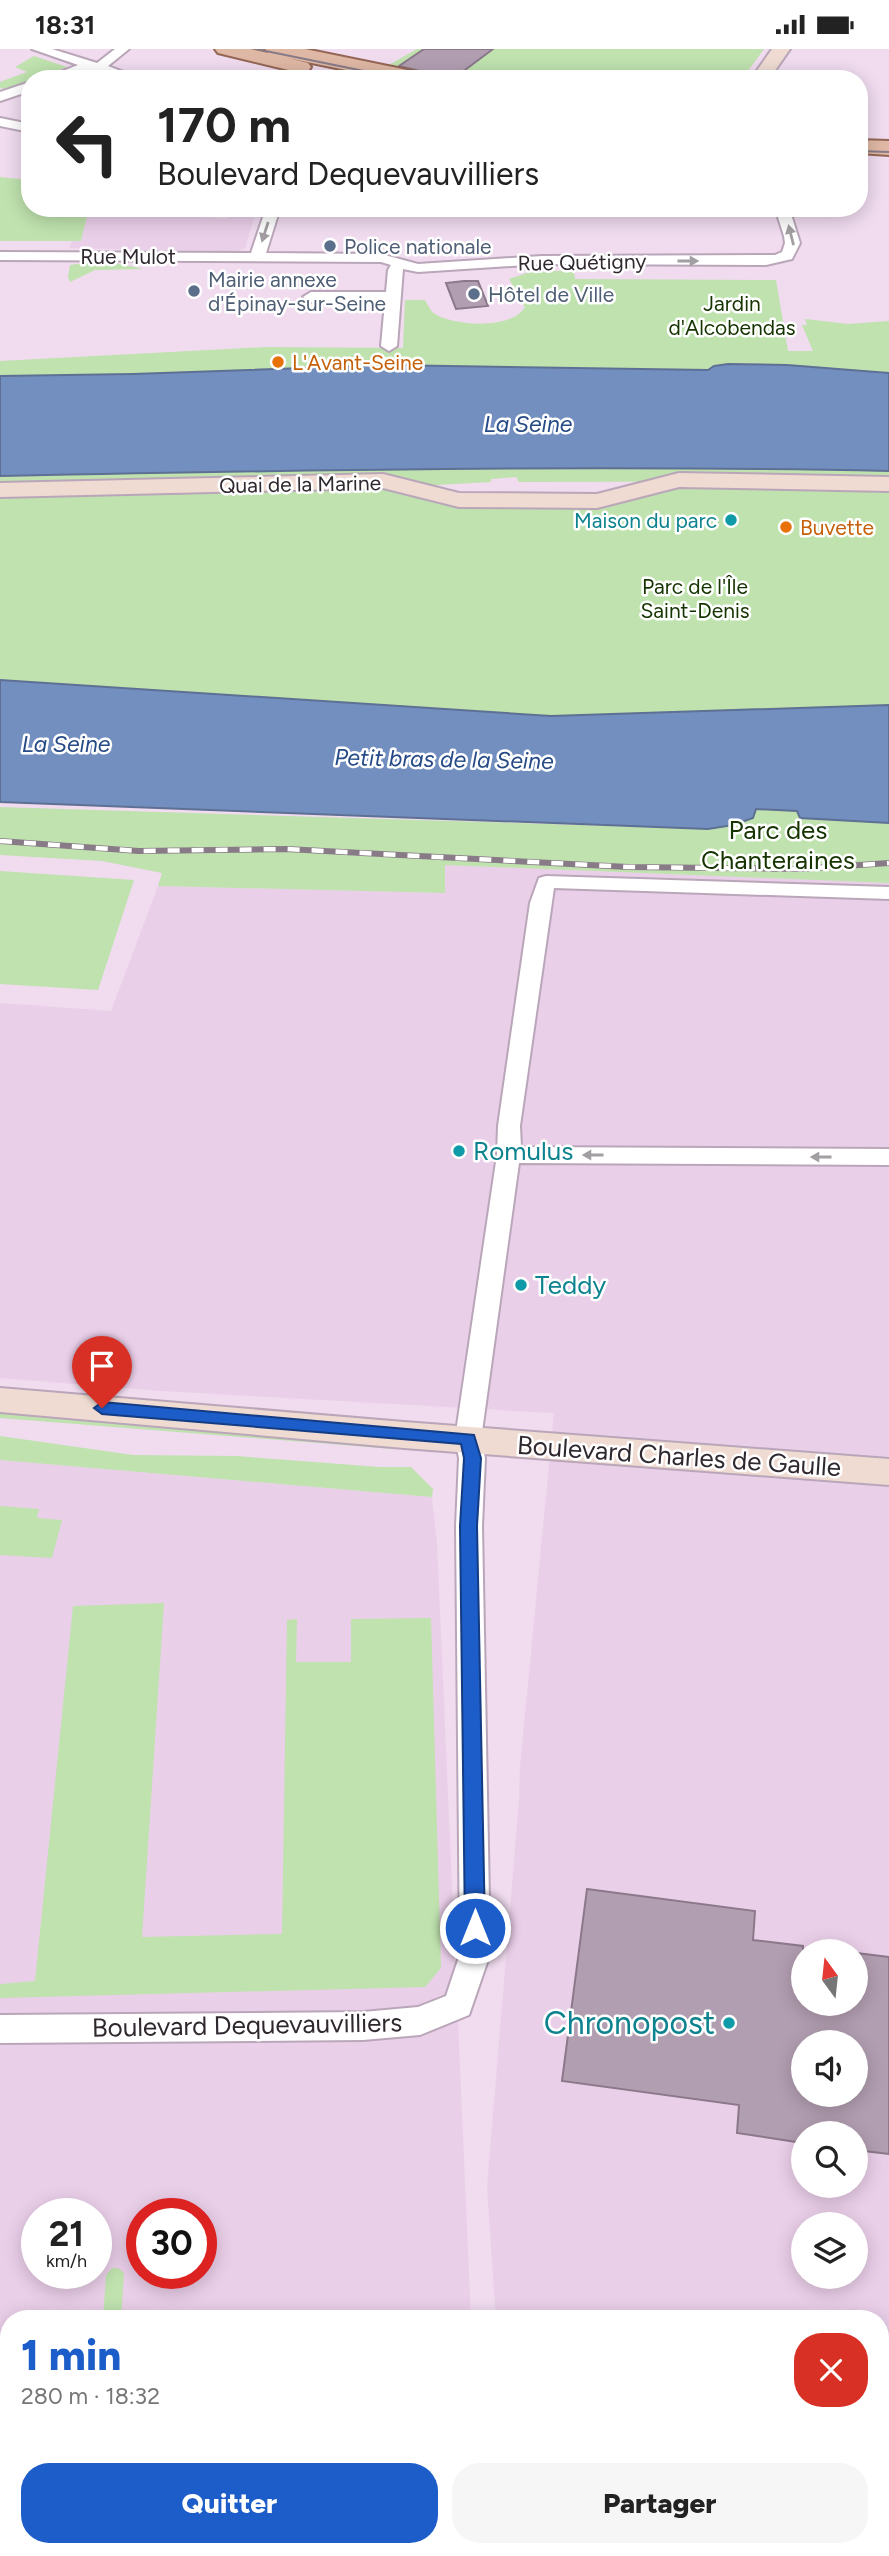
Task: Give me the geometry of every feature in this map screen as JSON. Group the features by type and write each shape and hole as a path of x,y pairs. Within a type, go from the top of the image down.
{"main road":[{"path":"225,49 294,55 374,70"},
{"path":"294,55 336,70"},
{"path":"868,147 889,148"},
{"path":"868,158 889,159"}],"street":[{"path":"38,49 90,70"},
{"path":"94,70 123,49"},
{"path":"766,70 781,49"},
{"path":"0,97 21,89"},
{"path":"0,122 21,126"},
{"path":"257,257 270,217"},
{"name":"Rue Quétigny","path":"257,257 381,258 418,268 542,260 766,261 783,258 792,253 794,243 785,217"},
{"name":"Rue Mulot","path":"0,256 257,257"},
{"path":"389,346 395,270 400,263"},
{"path":"311,297 393,297"},
{"name":"Quai de la Marine","path":"0,490 383,481 459,500 597,501 679,480 889,484"},
{"name":"Boulevard Dequevauvilliers","path":"0,2029 363,2026 420,2021 458,2005 475,1954 469,1526 472,1458 468,1439 483,1315 509,1155 509,1126 540,903 546,881 889,893"},
{"path":"509,1155 889,1157"},
{"path":"0,1400 468,1439"},
{"name":"Boulevard Charles de Gaulle","path":"468,1439 889,1472"}],"shaded area":[{"path":"87,217 254,217 245,248 236,252 69,248 72,241 81,240"},
{"path":"445,865 889,883 889,2310 495,2310 487,2187 520,1767 554,1413 162,1391 0,1378 0,1003 111,1011 158,886 445,893"},
{"path":"0,1460 432,1497 437,1544 471,2310 0,2310"}],"green space":[{"path":"417,49 764,49 749,70 409,70 387,66"},
{"path":"34,56 67,67 60,70 22,70 15,67"},
{"path":"21,74 21,85 9,90 0,88 0,82"},
{"path":"0,177 21,179 21,217 87,217 81,241 0,241"},
{"path":"85,259 109,259 143,269 95,270 70,282 70,265 84,263"},
{"name":"Jardin d'Alcobendas","path":"533,271 574,271 575,279 776,280 788,351 813,351 802,325 807,325 805,319 848,324 889,321 889,373 766,364 721,366 708,370 387,365 0,376 0,361 266,347 403,348 405,300 425,300 435,314 455,321 482,324 496,322 518,314 525,307 509,279"},
{"path":"434,467 889,471 889,481 519,482 516,477 491,479 491,482 419,486 0,486 0,476"},
{"name":"Parc de l'Île Saint-Denis","path":"685,485 889,490 889,705 551,716 0,680 0,497 384,487 450,507 608,507"},
{"name":"Parc des Chanteraines","path":"0,807 708,829 755,809 797,811 800,818 889,823 889,883 445,865 445,893 158,886 162,873 102,861 0,855"},
{"path":"0,871 134,880 98,990 0,984"},
{"path":"0,1409 395,1443 394,1449 0,1418"},
{"path":"0,1436 133,1455 236,1456 411,1467 433,1489 432,1497 0,1460"},
{"path":"0,1506 39,1509 37,1518 62,1520 52,1558 0,1555"},
{"path":"164,1603 142,1937 282,1934 287,1620 297,1619 296,1662 351,1662 351,1619 431,1618 441,1968 425,1987 0,1998 0,1984 35,1981 73,1606"},
{"path":"112,2268 118,2268 124,2273 122,2310 104,2310 105,2289 112,2289"}],"water":[{"name":"La Seine","path":"387,365 708,370 714,366 787,365 889,373 889,471 556,468 0,476 0,376"},
{"name":"La Seine","path":"0,680 551,716 889,705 889,823 800,818 797,811 756,809 753,818 708,829 0,802"}],"building":[{"path":"424,49 493,49 465,70 416,70 399,66"},
{"path":"478,281 488,306 456,309 446,283"},
{"name":"Chronopost","path":"587,1889 755,1911 753,1940 791,1945 791,2016 868,2016 868,1954 889,1957 889,2154 868,2151 868,2121 791,2121 791,2141 737,2133 739,2105 562,2081"}],"tram line":[{"path":"256,49 359,70"},
{"path":"868,151 889,152"}],"railway":[{"path":"0,841 139,851 286,849 628,867 800,869 889,863"}],"place":[{"name":"Police nationale","path":"330,246"},
{"name":"Mairie annexe d'Épinay-sur-Seine","path":"194,291"},
{"name":"Hôtel de Ville","path":"474,294"},
{"name":"L'Avant-Seine","path":"278,362"},
{"name":"Maison du parc","path":"731,520"},
{"name":"Buvette","path":"786,527"},
{"name":"Romulus","path":"459,1151"},
{"name":"Teddy","path":"521,1285"},
{"name":"Chronopost","path":"729,2023"}],"route":[{"path":"102,1408 468,1439 472,1458 469,1526 475,1928"}],"water label":[{"name":"Petit bras de la Seine","path":"444,759"}]}
